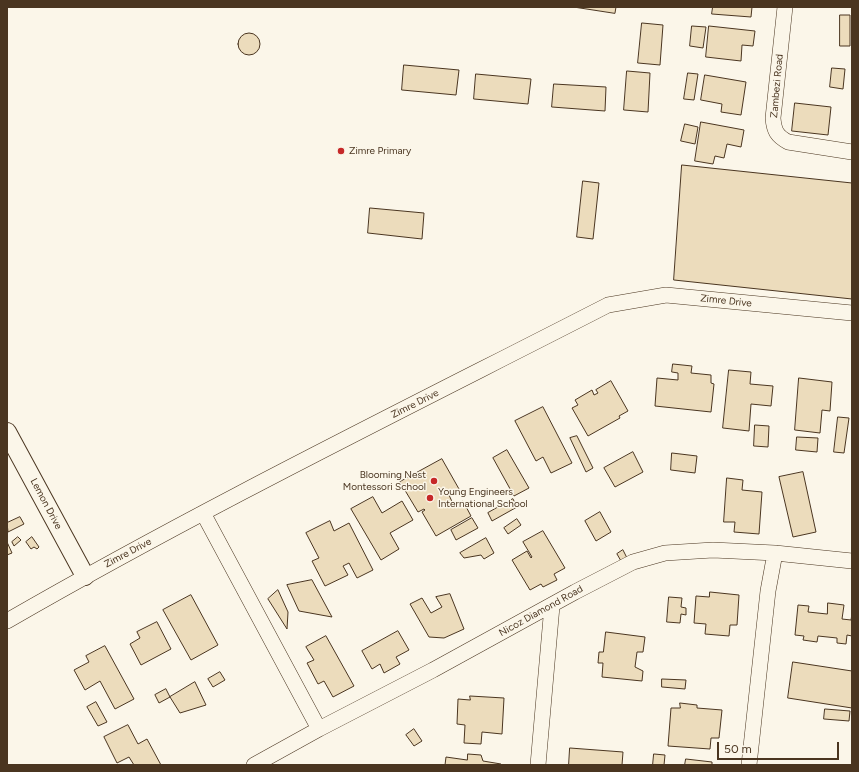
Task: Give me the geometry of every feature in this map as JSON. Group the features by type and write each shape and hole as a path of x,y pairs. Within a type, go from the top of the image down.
{"street":[{"name":"Zambezi Road","path":"785,7 773,118 774,127 779,137 788,142 852,152"},
{"name":"Zimre Drive","path":"7,621 85,576 203,513 608,305 666,295 852,314"},
{"name":"Lemon Drive","path":"7,432 85,576"},
{"path":"203,513 319,729"},
{"name":"Nicoz Diamond Road","path":"254,765 633,562 665,553 713,550 776,553 852,561"},
{"path":"749,765 768,591 776,553"},
{"path":"538,765 552,606"}],"building":[{"path":"574,7 616,7 615,13"},
{"path":"713,7 752,7 751,17 712,14"},
{"path":"840,15 850,15 850,46 840,46"},
{"path":"642,23 663,25 660,65 638,63"},
{"path":"692,26 706,27 703,48 690,46"},
{"path":"709,26 755,31 753,46 742,45 741,61 706,57"},
{"path":"249,33 253,34 259,40 259,48 253,54 249,55 245,54 239,48 238,44 239,40 245,34"},
{"path":"404,65 459,70 456,95 402,90"},
{"path":"832,68 845,69 843,89 830,87"},
{"path":"627,71 650,73 648,112 624,110"},
{"path":"688,73 698,74 694,100 684,99"},
{"path":"476,74 531,79 528,104 474,99"},
{"path":"705,75 746,82 741,115 721,112 722,104 701,100"},
{"path":"554,84 606,87 605,111 552,107"},
{"path":"795,103 831,107 828,135 792,131"},
{"path":"701,122 744,130 741,147 727,144 724,158 715,156 713,164 695,161"},
{"path":"685,124 698,127 695,144 681,141"},
{"path":"682,165 852,183 852,299 674,280"},
{"path":"583,181 599,183 593,239 577,237"},
{"path":"370,208 424,213 422,239 368,233"},
{"path":"673,364 692,366 691,373 711,375 711,383 714,384 711,412 655,406 657,378 678,380 678,373 672,372"},
{"path":"729,370 751,372 750,384 773,386 771,406 751,404 749,431 723,428"},
{"path":"799,378 832,382 830,411 822,410 820,433 795,430"},
{"path":"611,381 628,411 619,416 620,418 588,436 572,408 578,405 575,400 592,390 594,395 598,393 596,390"},
{"path":"543,407 572,463 551,473 543,457 536,461 515,421"},
{"path":"838,417 849,418 844,453 834,452"},
{"path":"755,425 769,426 768,447 754,446"},
{"path":"577,436 593,468 586,472 570,438"},
{"path":"797,437 818,438 817,452 796,450"},
{"path":"507,450 529,488 514,496 493,458"},
{"path":"633,452 643,472 615,487 604,468"},
{"path":"672,453 697,456 695,473 671,470"},
{"name":"Young Engineers International School","path":"442,459 459,489 449,495 454,506 463,501 471,516 436,536 422,512 425,510 424,509 418,512 400,482"},
{"path":"803,472 816,532 793,537 779,477"},
{"path":"727,478 743,480 742,490 762,492 759,534 734,532 735,522 724,522"},
{"path":"373,497 382,513 402,501 413,520 390,533 399,549 381,560 351,509"},
{"path":"513,499 517,507 492,521 488,513"},
{"path":"600,512 611,532 596,541 585,521"},
{"path":"20,517 24,524 8,532 7,523"},
{"path":"472,518 478,528 456,540 451,530"},
{"path":"517,519 521,525 508,534 504,528"},
{"path":"330,521 334,531 349,523 373,570 357,578 349,563 343,566 348,575 325,586 312,561 319,558 306,533"},
{"path":"543,531 565,568 554,574 557,580 543,587 541,584 530,590 512,560 527,551 531,558 532,557 523,542"},
{"path":"18,537 21,540 14,546 12,542"},
{"path":"32,537 39,547 37,549 34,547 31,549 26,542"},
{"path":"486,538 494,553 484,559 481,555 464,558 460,553"},
{"path":"7,542 12,553 7,555"},
{"path":"623,550 627,558 621,561 617,554"},
{"path":"312,580 332,617 299,611 287,585"},
{"path":"278,590 288,612 287,629 268,599"},
{"path":"710,592 739,595 737,625 730,625 729,636 705,634 706,624 694,623 696,596 709,597"},
{"path":"450,594 464,629 444,638 429,637 410,604 422,598 431,613 442,607 436,597"},
{"path":"191,595 218,645 191,660 163,610"},
{"path":"669,597 682,598 681,607 686,608 686,615 681,614 680,623 667,622"},
{"path":"828,603 844,605 842,619 851,620 852,614 852,636 847,635 846,644 837,643 837,638 818,636 817,642 803,640 804,636 795,635 798,605 809,606 808,612 827,614"},
{"path":"157,622 171,649 141,665 130,644 140,638 137,632"},
{"path":"398,631 409,650 396,657 400,664 384,673 380,664 372,669 362,651"},
{"path":"606,632 645,637 643,652 637,652 635,667 643,671 642,681 602,677 603,663 598,663 599,652 603,652"},
{"path":"326,636 354,686 333,697 324,681 318,684 307,663 314,660 306,647"},
{"path":"105,646 134,699 115,709 100,681 85,690 74,670 89,662 86,656"},
{"path":"793,662 852,671 852,708 788,698"},
{"path":"220,672 225,680 213,687 208,679"},
{"path":"662,679 686,680 685,689 662,687"},
{"path":"195,682 206,705 180,713 170,697"},
{"path":"166,689 170,697 159,703 155,695"},
{"path":"470,696 504,698 502,734 482,732 481,744 464,743 465,725 457,724 458,699 470,700"},
{"path":"96,702 107,722 98,726 87,707"},
{"path":"680,703 697,705 697,708 722,710 719,738 711,738 710,749 668,746 671,708 680,708"},
{"path":"825,709 850,711 849,721 824,719"},
{"path":"128,725 138,744 147,739 161,765 134,765 129,757 117,763 104,737"},
{"path":"414,729 422,741 414,746 406,735"},
{"path":"570,748 623,752 622,765 569,765"},
{"path":"468,754 481,755 483,761 501,765 445,765 446,757 467,760"},
{"path":"654,754 665,755 664,765 653,765"},
{"path":"686,759 712,762 712,765 685,765"}],"place":[{"name":"Zimre Primary","path":"341,151"},
{"name":"Blooming Nest Montessori School","path":"434,481"},
{"name":"Young Engineers International School","path":"430,498"}]}
